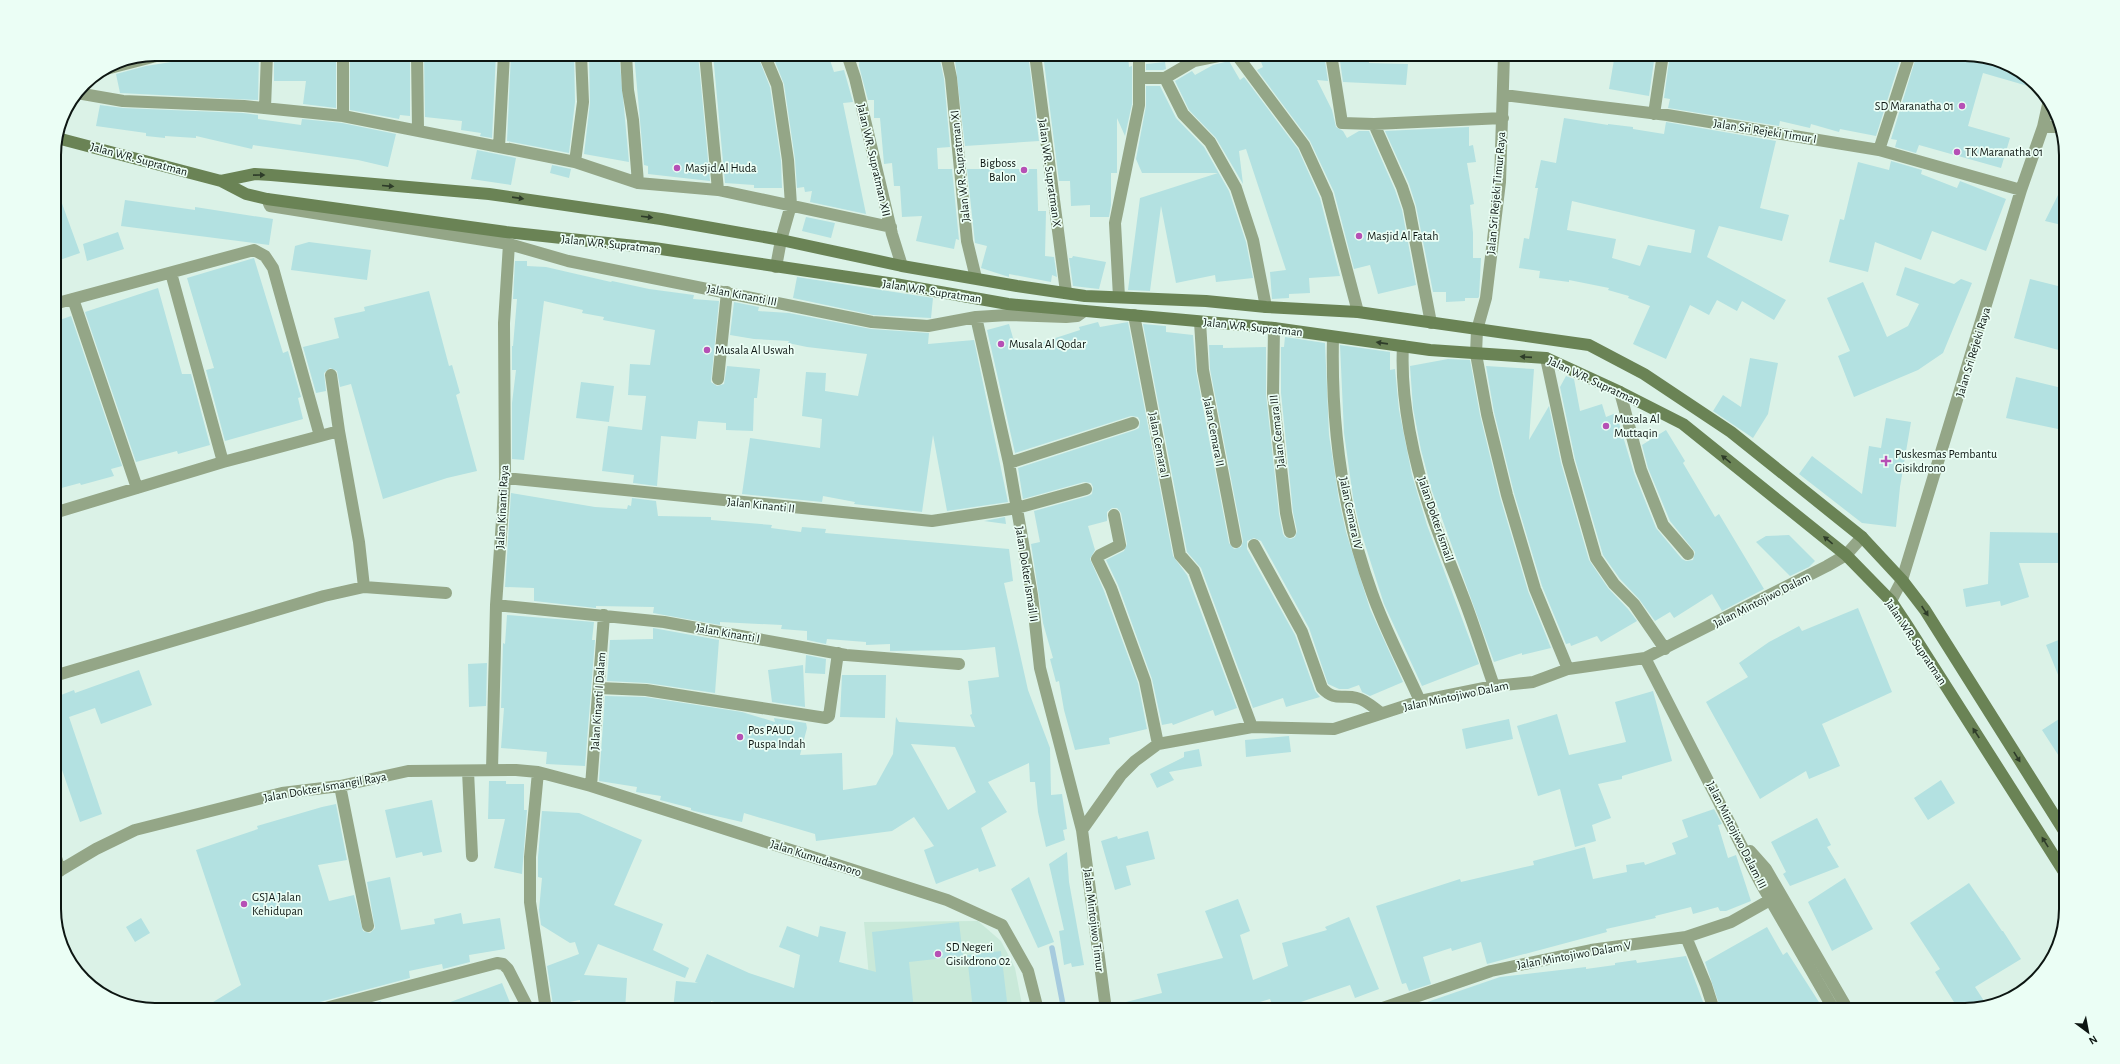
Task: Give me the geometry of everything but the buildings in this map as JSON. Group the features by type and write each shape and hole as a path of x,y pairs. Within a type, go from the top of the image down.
{"main road":[{"name":"Jalan WR. Supratman","path":"63,139 221,180 246,194 267,199 514,233 654,248 895,284 1008,304 1274,328 1402,346 1476,354 1546,358 1620,392 1683,424 1846,555 1891,602 2014,792 2059,865"},
{"name":"Jalan WR. Supratman","path":"221,180 255,174 489,194 661,218 781,240 902,266 1085,296 1206,301 1358,312 1590,345 1644,374 1731,432 1862,538 1902,580 1925,610 2059,823"},
{"path":"2014,792 2032,780"}],"street":[{"path":"265,108 267,61"},
{"path":"343,61 344,116"},
{"path":"417,61 418,130"},
{"path":"499,147 504,61"},
{"path":"575,162 583,102 581,61"},
{"path":"626,61 638,183"},
{"path":"706,61 718,190"},
{"path":"767,61 777,85 788,160 791,205 781,240 776,267"},
{"name":"Jalan WR. Supratman XII","path":"849,61 855,78 891,227 902,266"},
{"name":"Jalan WR. Supratman XI","path":"947,61 951,78 967,242 976,278"},
{"name":"Jalan WR. Supratman X","path":"1035,61 1066,292"},
{"path":"1119,297 1115,223 1139,105 1139,61"},
{"path":"1139,78 1165,78 1194,61"},
{"path":"1241,61 1304,145 1328,195 1358,312"},
{"path":"1332,61 1342,123 1374,124 1503,118"},
{"name":"Jalan Sri Rejeki Timur Raya","path":"1476,354 1477,330 1486,298 1500,182 1504,61"},
{"path":"1654,114 1662,61"},
{"path":"1879,150 1908,61"},
{"name":"Jalan WR. Supratman","path":"1165,78 1183,114 1210,142 1236,188 1253,240 1266,306"},
{"path":"83,94 123,101 188,102 344,116 575,162 638,183 718,190 891,227"},
{"name":"Jalan Sri Rejeki Timur I","path":"1504,95 1654,114 1879,150 2021,190"},
{"name":"Jalan Sri Rejeki Raya","path":"1891,602 1902,580 2021,190 2043,127 2047,110"},
{"path":"1374,124 1410,208 1431,323"},
{"path":"2043,127 2054,127"},
{"name":"Jalan Kinanti III","path":"267,199 270,206 509,244 568,261 872,322 928,326 976,317 1008,315 1066,317 1077,316 1084,311"},
{"name":"Jalan Kinanti Raya","path":"492,770 496,604 505,478 504,323 509,244"},
{"path":"61,302 254,250 265,256 273,268 320,436"},
{"path":"171,273 223,462"},
{"path":"718,379 727,292"},
{"path":"73,299 137,488"},
{"name":"Jalan Cemara I","path":"1134,315 1180,555 1194,571 1252,727"},
{"name":"Jalan Dokter Ismail II","path":"976,317 1009,463 1032,596 1040,668 1082,830"},
{"name":"Jalan Cemara II","path":"1200,322 1203,370 1236,542"},
{"name":"Jalan Cemara III","path":"1274,328 1273,393 1285,506 1290,532"},
{"name":"Jalan Cemara IV","path":"1333,337 1332,376 1335,431 1352,534 1372,594 1420,701"},
{"name":"Jalan Dokter Ismail","path":"1402,346 1408,423 1430,511 1463,595 1494,686"},
{"path":"1476,354 1487,414 1507,495 1535,589 1568,669"},
{"path":"1546,358 1568,461 1596,558 1614,584 1634,604 1665,649"},
{"path":"331,375 339,431 359,542 364,587"},
{"path":"1620,392 1641,470 1660,518 1663,525 1688,554"},
{"path":"1009,463 1133,423"},
{"path":"61,511 223,462 339,431"},
{"name":"Jalan Kinanti II","path":"505,478 932,522 1017,508 1086,489"},
{"path":"1114,515 1120,545 1100,555 1097,559 1111,588 1145,681 1158,744"},
{"name":"Jalan Mintojiwo Dalam","path":"1082,830 1121,775 1135,761 1158,744 1252,727 1334,729 1420,701 1494,686 1533,682 1568,669 1645,658 1846,555 1862,538"},
{"path":"1254,545 1302,632 1322,688 1329,695 1337,698 1356,698 1363,700 1381,713"},
{"path":"61,674 324,596 364,587 446,593"},
{"name":"Jalan Kinanti I","path":"496,604 664,622 838,653 960,664"},
{"name":"Jalan Kinanti I Dalam","path":"592,786 604,615"},
{"path":"599,688 646,690 826,718 830,716 838,653"},
{"name":"Jalan Mintojiwo Dalam III","path":"1645,658 1770,900 1830,1003"},
{"path":"468,770 472,856"},
{"name":"Jalan Dokter Ismangil Raya","path":"61,871 96,849 135,830 282,793 340,786 408,771 492,770 538,772"},
{"path":"538,772 530,857 530,902 545,1003"},
{"name":"Jalan Kumudasmoro","path":"538,772 592,786 947,900 1002,925 1028,971 1036,1003"},
{"path":"340,786 368,926"},
{"name":"Jalan Mintojiwo Timur","path":"1082,830 1105,1003"},
{"path":"1738,837 1766,869 1844,1003"},
{"name":"Jalan Mintojiwo Dalam V","path":"1397,1003 1491,971 1591,950 1686,937 1731,922 1770,900"},
{"path":"1686,937 1712,1003"},
{"path":"345,1003 498,963 503,964 508,969 525,1003"}],"shaded area":[{"name":"SD Negeri Gisikdrono 02","path":"978,921 1001,941 1015,968 1022,1003 871,1003 864,922"}],"waterway":[{"path":"1052,948 1063,1003"}],"place":[{"name":"SD Maranatha 01","path":"1962,106"},
{"name":"TK Maranatha 01","path":"1957,152"},
{"name":"Masjid Al Huda","path":"677,168"},
{"name":"Bigboss Balon","path":"1024,170"},
{"name":"Masjid Al Fatah","path":"1359,236"},
{"name":"Musala Al Qodar","path":"1001,344"},
{"name":"Musala Al Uswah","path":"707,350"},
{"name":"Musala Al Muttaqin","path":"1606,426"},
{"name":"Puskesmas Pembantu Gisikdrono","path":"1886,461"},
{"name":"Pos PAUD Puspa Indah","path":"740,737"},
{"name":"GSJA Jalan Kehidupan","path":"244,904"},
{"name":"SD Negeri Gisikdrono 02","path":"938,954"}]}
